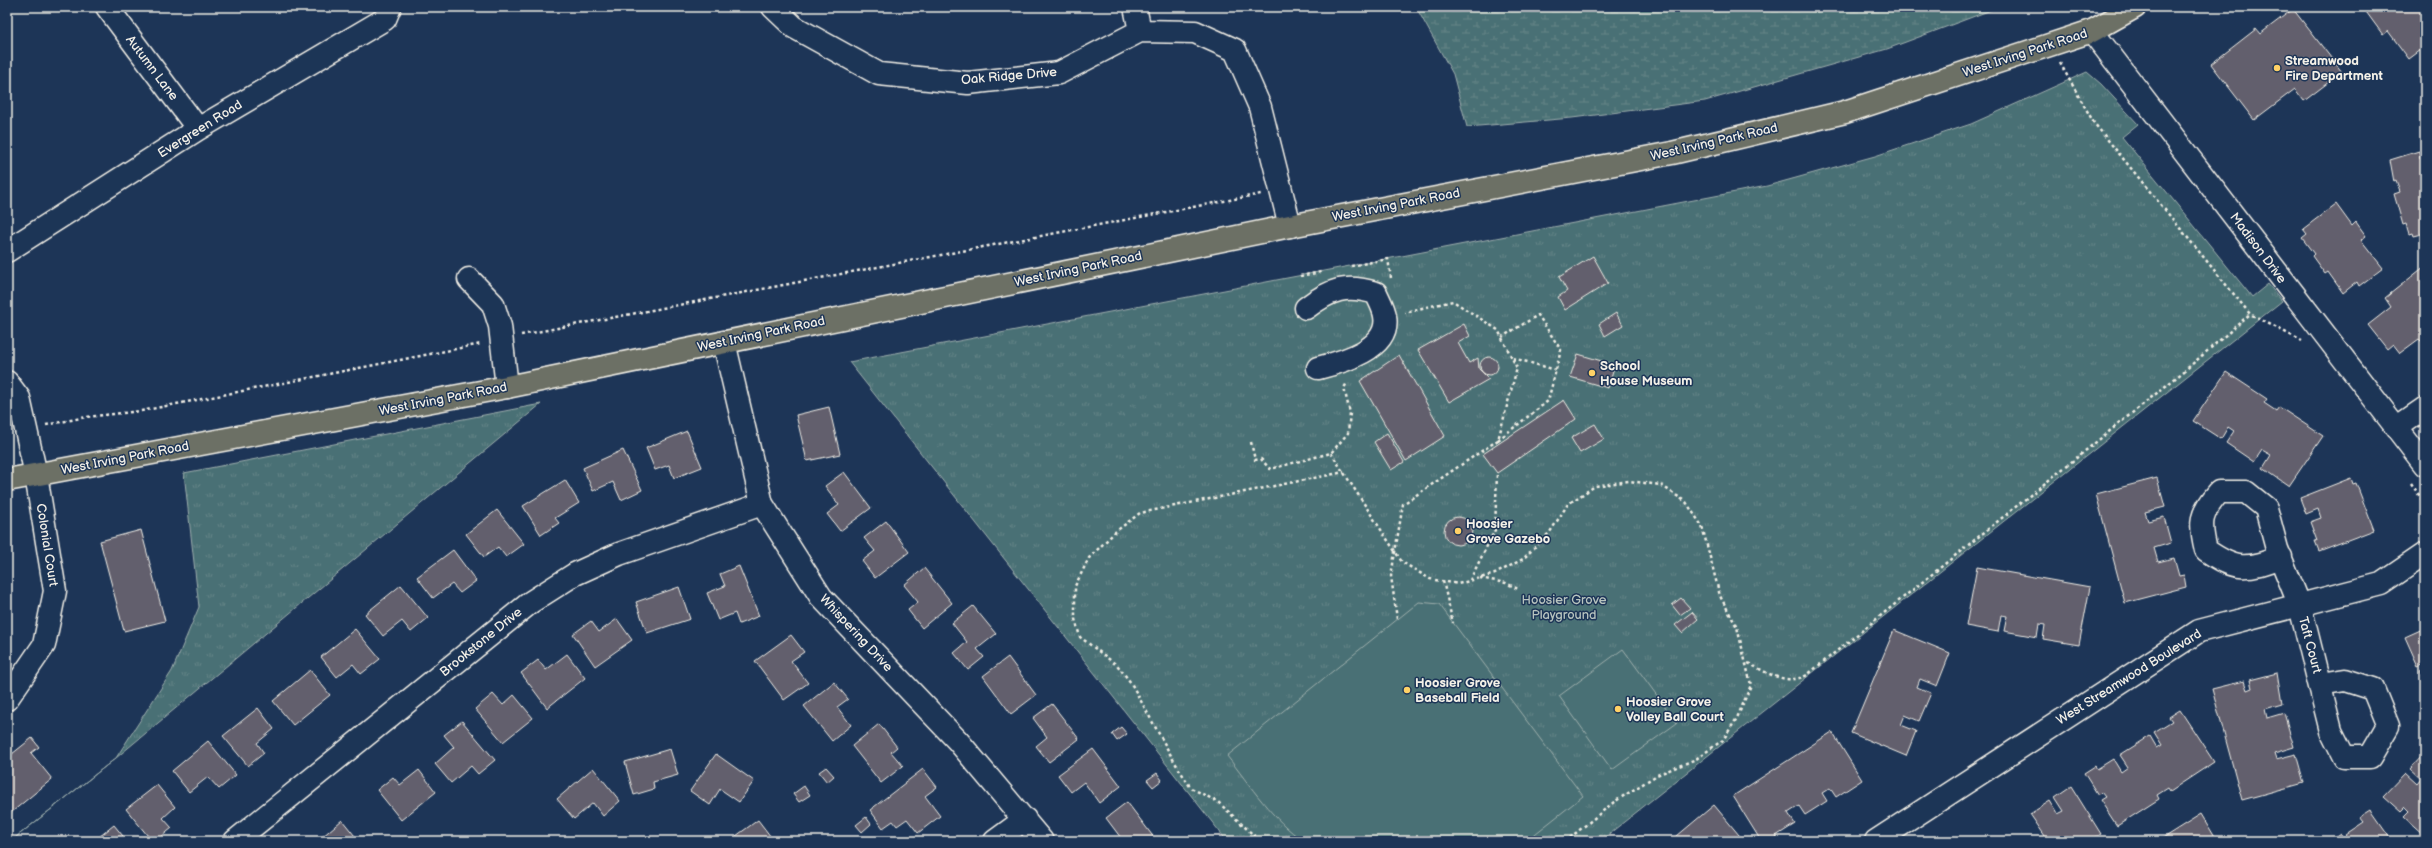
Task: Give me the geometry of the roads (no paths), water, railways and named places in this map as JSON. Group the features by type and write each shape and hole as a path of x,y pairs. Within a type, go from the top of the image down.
{"main road":[{"name":"West Irving Park Road","path":"7,480 507,387 1290,226 1672,153 1838,114 2092,31 2135,7"}],"street":[{"name":"Autumn Lane","path":"107,7 198,129"},
{"name":"Evergreen Road","path":"7,251 198,129 385,19 390,7"},
{"name":"Oak Ridge Drive","path":"773,7 794,27 879,74 968,83 1059,73 1140,31 1195,32 1235,50 1260,107 1290,226"},
{"path":"1135,7 1140,31"},
{"name":"Madison Drive","path":"2092,31 2396,428 2417,472"},
{"path":"469,279 494,304 502,340 507,387"},
{"path":"1306,308 1326,293 1358,287 1376,293 1386,317 1381,338 1369,349 1345,362 1318,368"},
{"name":"Whispering Drive","path":"724,342 762,504 821,597 958,741 1042,841"},
{"name":"Colonial Court","path":"7,382 19,398 36,475 55,591 44,645 7,699"},
{"path":"2396,428 2425,408"},
{"name":"Brookstone Drive","path":"235,841 537,598 575,574 619,554 762,504"},
{"name":"West Streamwood Boulevard","path":"1876,841 2199,631 2381,584 2425,554"},
{"name":"Taft Court","path":"2281,557 2300,606 2320,684"},
{"path":"995,841 1025,819"}],"place":[{"name":"Streamwood Fire Department","path":"2277,68"},
{"name":"School House Museum","path":"1592,373"},
{"name":"Hoosier Grove Gazebo","path":"1458,531"},
{"name":"Hoosier Grove Baseball Field","path":"1407,690"},
{"name":"Hoosier Grove Volley Ball Court","path":"1618,709"}],"park label":[{"name":"Hoosier Grove Playground","path":"1564,608"}]}
